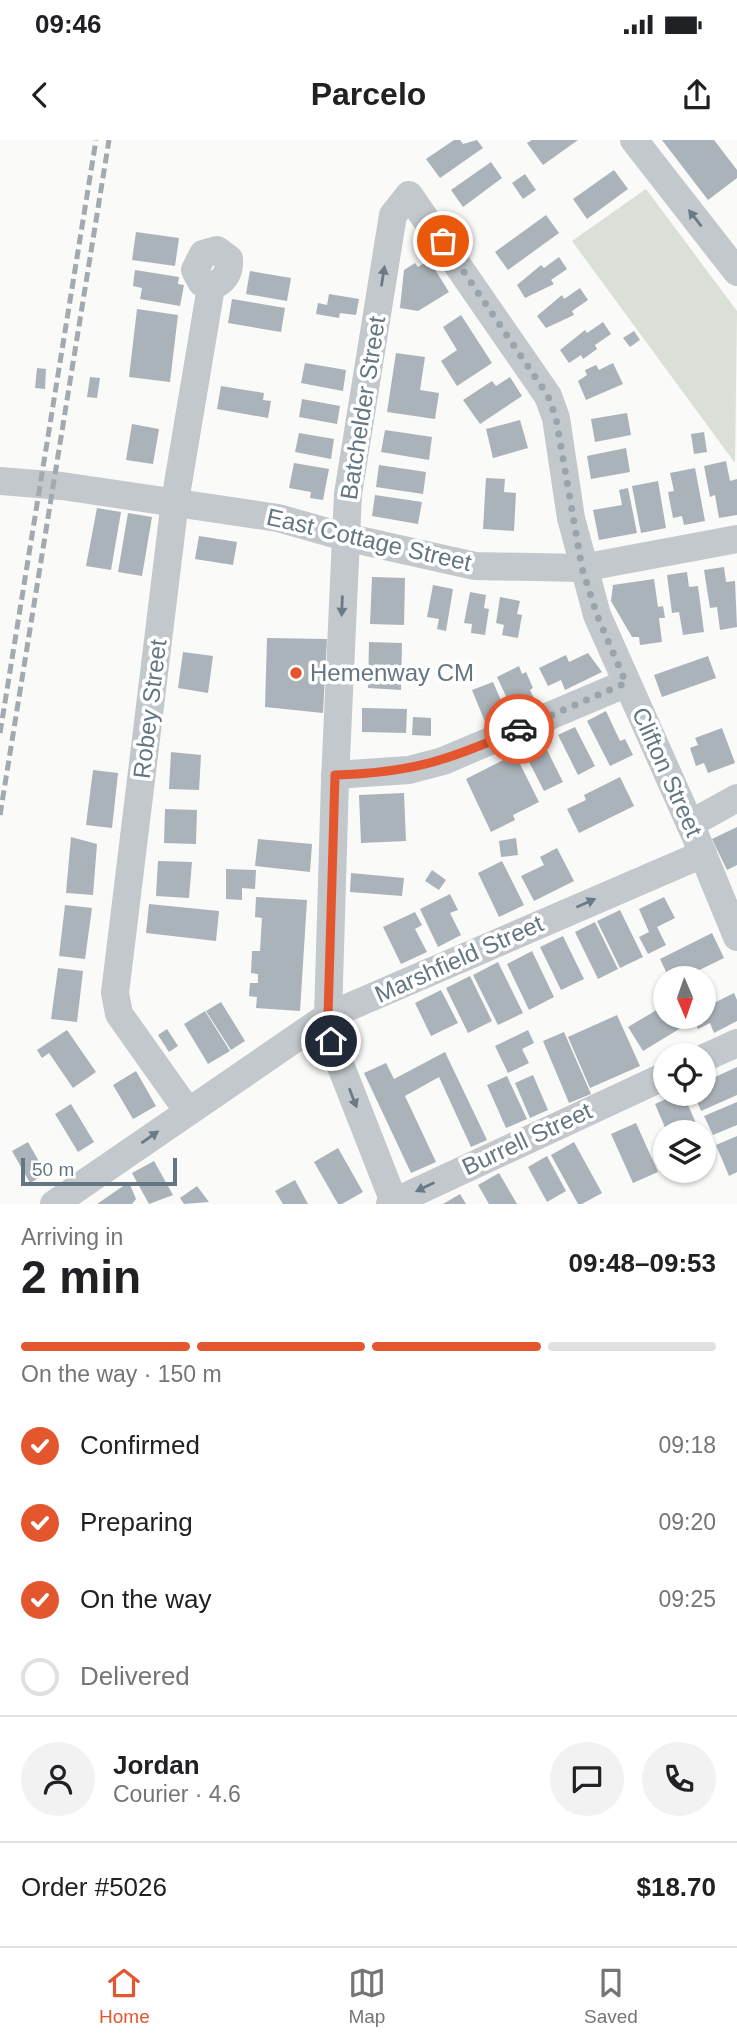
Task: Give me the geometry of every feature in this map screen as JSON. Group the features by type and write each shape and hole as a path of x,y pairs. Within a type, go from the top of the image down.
{"street":[{"path":"634,140 737,272"},
{"name":"Batchelder Street","path":"392,1203 331,1041 328,1016 335,775 348,494 393,215 409,195"},
{"name":"Clifton Street","path":"409,195 548,396 556,418 582,568 597,615 737,937"},
{"name":"Robey Street","path":"187,1110 119,1014 115,1003 175,501 211,287"},
{"name":"East Cottage Street","path":"0,481 62,485 278,517 345,537 475,566 582,568 737,539"},
{"path":"335,775 409,770 443,761 626,683"},
{"path":"690,824 737,798"},
{"name":"Marshfield Street","path":"54,1204 187,1110 328,1016 703,854"},
{"path":"716,1053 737,1043"},
{"name":"Burrell Street","path":"392,1203 653,1082"}],"shaded area":[{"path":"646,189 737,311 735,463 572,241"}],"building":[{"path":"454,140 460,140 463,144 477,140 483,148 440,178 426,159"},
{"path":"532,140 578,140 543,165 527,143"},
{"path":"662,140 714,140 737,170 737,178 708,200"},
{"path":"491,162 502,178 463,207 451,190"},
{"path":"614,170 628,189 587,219 573,199"},
{"path":"525,174 536,190 523,199 512,183"},
{"path":"546,215 559,233 508,270 495,252"},
{"path":"136,232 179,238 175,266 132,260"},
{"path":"559,257 567,269 551,280 554,284 525,298 517,285 541,265 544,268"},
{"path":"429,260 449,292 418,311 400,308 404,270 415,263 418,267"},
{"path":"135,270 179,277 178,284 184,285 180,306 140,299 142,288 133,286"},
{"path":"250,271 291,278 287,301 246,294"},
{"path":"580,288 588,300 572,311 574,315 546,328 537,316 562,295 564,299"},
{"path":"329,294 359,299 356,315 340,313 339,318 316,314 318,303 327,305"},
{"path":"232,299 285,308 281,332 228,323"},
{"path":"137,309 178,315 170,382 129,377"},
{"path":"461,315 492,363 457,386 441,361 457,350 443,327"},
{"path":"603,322 611,334 595,345 597,349 583,359 581,355 569,363 560,350 585,330 587,333"},
{"path":"634,331 640,340 630,347 623,338"},
{"path":"396,353 425,357 420,390 439,393 435,419 387,412"},
{"path":"305,363 346,370 343,391 301,383"},
{"path":"613,363 623,384 586,400 578,381 587,375 585,370 596,365 599,370"},
{"path":"37,368 46,369 45,389 35,388"},
{"path":"90,377 100,378 97,398 87,397"},
{"path":"510,377 522,396 480,424 463,400 492,381 496,386"},
{"path":"221,386 264,393 263,400 271,401 268,418 217,409"},
{"path":"302,399 340,406 337,424 299,417"},
{"path":"627,413 631,435 595,442 591,419"},
{"path":"520,420 528,448 493,458 486,429"},
{"path":"132,424 159,429 153,464 126,460"},
{"path":"385,430 432,437 429,460 381,452"},
{"path":"704,432 707,452 694,454 691,434"},
{"path":"299,433 334,439 331,459 295,452"},
{"path":"626,448 630,472 591,479 587,456"},
{"path":"726,461 730,481 737,479 737,515 719,518 715,495 710,497 704,466"},
{"path":"294,463 329,469 323,500 310,498 311,492 289,488"},
{"path":"379,465 426,472 423,494 376,487"},
{"path":"695,468 705,521 684,525 682,516 673,518 668,492 674,491 670,473"},
{"path":"486,478 505,479 504,492 516,493 514,531 483,529"},
{"path":"658,481 666,528 641,533 632,486"},
{"path":"628,488 637,533 599,540 593,510 622,505 619,490"},
{"path":"375,495 422,502 418,524 372,516"},
{"path":"97,508 121,512 111,570 86,566"},
{"path":"128,513 152,517 142,576 118,572"},
{"path":"199,536 237,542 233,565 195,559"},
{"path":"724,567 726,582 735,581 737,627 720,630 717,607 710,608 704,570"},
{"path":"687,572 689,587 698,586 704,632 683,635 679,612 672,613 667,575"},
{"path":"372,577 405,578 404,625 370,624"},
{"path":"654,579 658,607 663,606 665,618 659,618 662,642 640,645 639,637 632,637 611,601 613,585"},
{"path":"433,585 453,589 446,631 437,629 439,619 427,617"},
{"path":"470,592 486,595 484,608 489,609 485,635 471,633 472,624 464,623"},
{"path":"500,597 520,601 517,614 522,615 518,638 502,635 504,625 496,623"},
{"name":"Hemenway CM","path":"267,638 327,639 323,713 265,707"},
{"path":"369,642 402,643 401,690 368,688"},
{"path":"183,652 213,656 208,693 178,688"},
{"path":"588,653 602,672 565,690 561,680 548,686 539,668 566,655 569,662"},
{"path":"708,656 716,678 662,697 654,675"},
{"path":"519,666 522,674 526,672 535,701 513,711 497,677"},
{"path":"493,682 509,719 488,729 472,690"},
{"path":"362,708 407,709 406,733 362,732"},
{"path":"606,711 620,741 625,739 633,755 610,766 587,721"},
{"path":"413,717 431,718 431,736 412,735"},
{"path":"575,727 595,766 578,775 558,735"},
{"path":"722,728 735,763 708,773 704,763 696,766 690,748 698,745 695,738"},
{"path":"543,742 563,782 544,791 524,752"},
{"path":"171,752 201,755 199,790 169,789"},
{"path":"515,754 539,802 513,815 515,820 491,832 466,779"},
{"path":"93,770 118,773 112,828 86,825"},
{"path":"620,777 634,806 579,833 567,809 586,800 584,795"},
{"path":"404,793 406,841 361,843 359,795"},
{"path":"165,809 197,810 196,844 164,843"},
{"path":"737,827 737,865 727,870 712,839"},
{"path":"71,837 97,844 93,895 66,893"},
{"path":"516,838 518,855 501,857 499,841"},
{"path":"258,839 312,844 310,872 255,866"},
{"path":"557,848 574,881 534,901 521,876 544,865 540,857"},
{"path":"158,861 192,862 189,898 156,896"},
{"path":"502,861 524,905 499,917 478,873"},
{"path":"226,869 256,870 255,889 242,888 242,900 226,899"},
{"path":"432,870 446,880 439,890 425,881"},
{"path":"351,873 404,878 402,896 350,892"},
{"path":"450,894 458,910 450,913 461,935 438,947 420,909"},
{"path":"256,897 307,900 300,1011 256,1008 257,997 249,996 250,983 258,983 258,974 251,973 252,951 260,951 262,918 255,917"},
{"path":"664,897 675,918 657,927 666,945 648,954 639,937 649,932 639,909"},
{"path":"149,904 219,911 216,941 146,933"},
{"path":"65,905 92,908 85,959 59,956"},
{"path":"620,910 643,957 620,968 597,921"},
{"path":"415,912 422,925 415,929 427,952 401,964 383,927"},
{"path":"595,922 618,969 598,979 575,932"},
{"path":"712,933 724,958 708,966 663,966 660,959"},
{"path":"563,936 584,979 561,990 540,947"},
{"path":"532,951 554,997 529,1010 507,964"},
{"path":"498,962 523,1013 498,1025 473,975"},
{"path":"58,968 83,971 77,1022 51,1019"},
{"path":"470,976 492,1021 468,1033 446,988"},
{"path":"441,990 458,1023 431,1036 415,1003"},
{"path":"734,993 737,1000 737,1021 714,1033 712,1029 716,1029 716,1002"},
{"path":"221,1002 245,1041 231,1050 206,1011"},
{"path":"205,1011 230,1051 208,1064 184,1024"},
{"path":"653,1012 653,1029 679,1029 643,1051 628,1027"},
{"path":"617,1015 640,1066 590,1088 568,1037"},
{"path":"167,1029 178,1046 169,1052 158,1035"},
{"path":"67,1030 96,1072 73,1088 49,1053 42,1058 37,1050"},
{"path":"528,1030 534,1043 522,1049 529,1063 508,1073 495,1046"},
{"path":"564,1032 591,1094 569,1103 543,1041"},
{"path":"445,1052 487,1140 471,1147 439,1077 405,1096 436,1162 411,1173 364,1073 386,1063 394,1079"},
{"path":"737,1067 737,1095 716,1104 716,1077"},
{"path":"136,1071 156,1106 133,1119 113,1085"},
{"path":"533,1075 548,1110 530,1118 515,1083"},
{"path":"507,1076 527,1119 506,1128 487,1085"},
{"path":"737,1102 737,1125 716,1134 716,1120 706,1120 704,1116"},
{"path":"71,1104 94,1142 78,1152 55,1114"},
{"path":"656,1106 688,1106 695,1120 662,1120"},
{"path":"699,1106 712,1106 701,1111"},
{"path":"636,1123 653,1161 653,1174 633,1183 611,1134"},
{"path":"737,1136 737,1172 729,1176 716,1145"},
{"path":"28,1142 46,1174 30,1183 12,1151"},
{"path":"574,1142 602,1193 582,1204 578,1204 551,1155"},
{"path":"338,1148 363,1192 342,1204 338,1204 314,1162"},
{"path":"547,1156 566,1191 547,1202 528,1167"},
{"path":"154,1161 173,1195 149,1204 132,1173"},
{"path":"499,1173 517,1204 489,1204 478,1185"},
{"path":"295,1180 308,1204 283,1204 275,1191"},
{"path":"129,1182 136,1199 132,1204 97,1204"},
{"path":"197,1186 209,1202 184,1204 180,1198"},
{"path":"460,1194 466,1204 443,1204"}],"railway":[{"path":"0,733 96,140"},
{"path":"0,815 109,140"}],"way so far":[{"path":"443,241 548,396 556,418 571,518 582,568 597,615 626,683 519,729"}],"place":[{"name":"Hemenway CM","path":"296,673"}],"route":[{"path":"331,1041 328,1016 335,775 409,770 443,761 519,729"}]}
